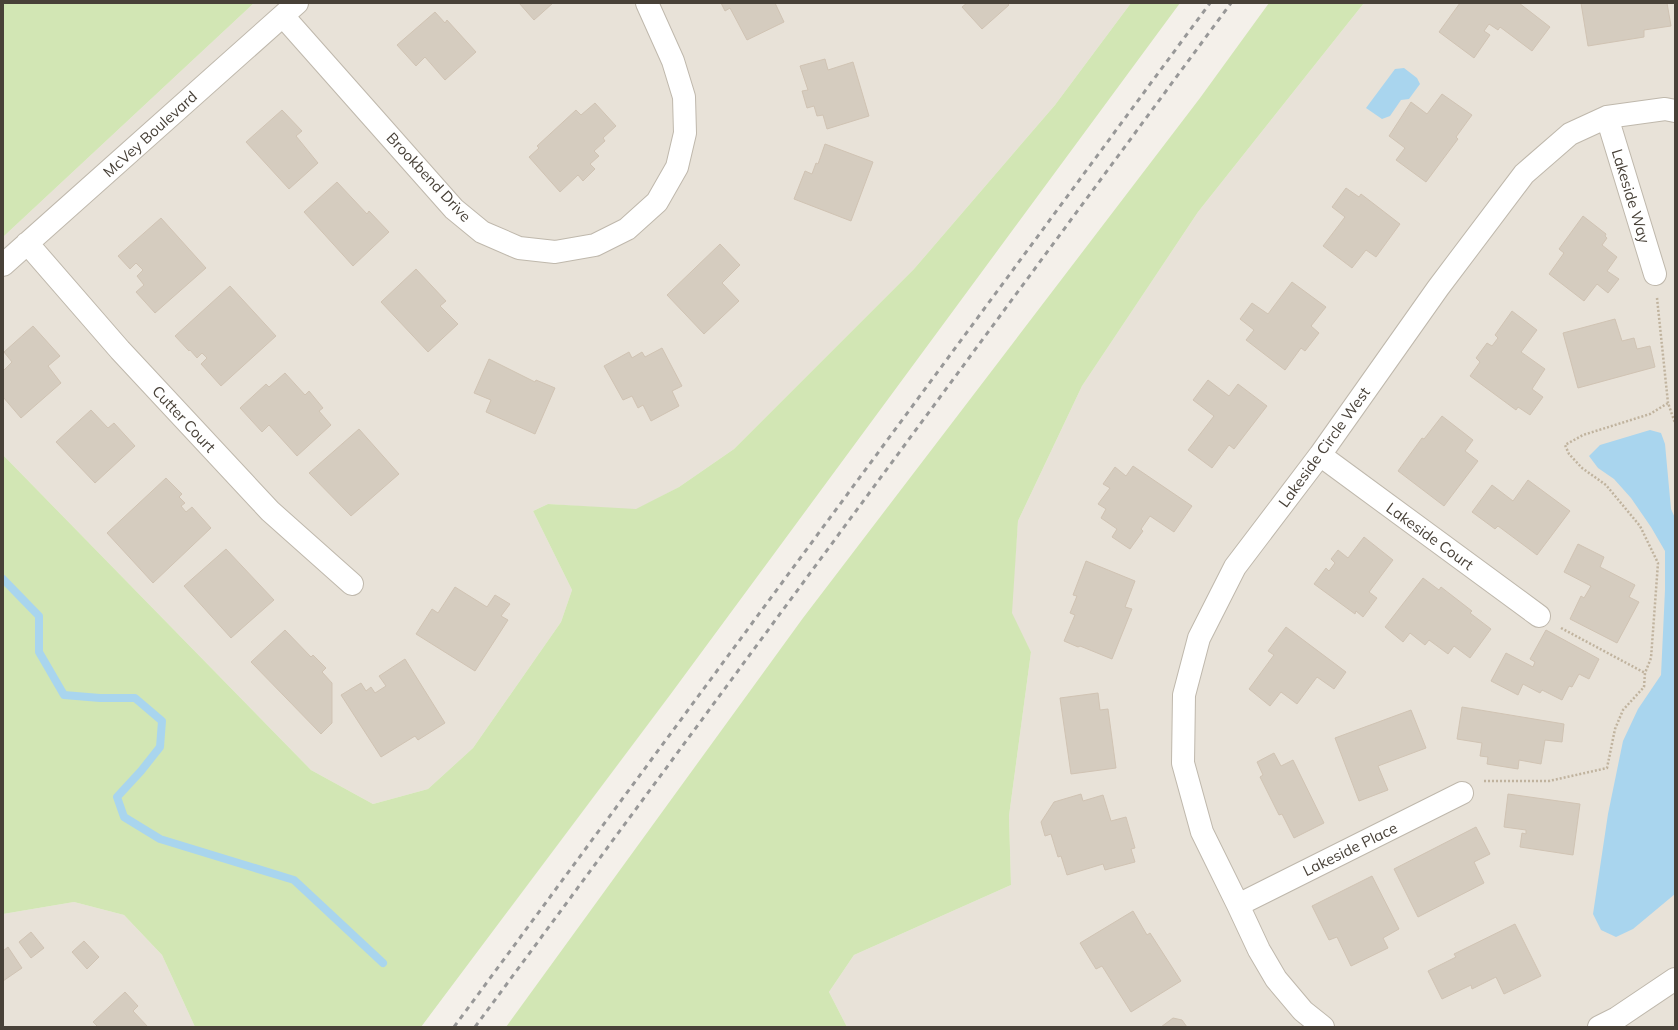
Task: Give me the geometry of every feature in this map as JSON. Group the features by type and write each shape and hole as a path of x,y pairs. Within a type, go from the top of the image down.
{"street":[{"name":"Brookbend Drive","path":"290,9 454,209 482,232 519,248 555,252 595,245 627,229 657,202 677,167 685,133 684,96 673,61 647,3"},
{"name":"McVey Boulevard","path":"3,265 290,9"},
{"name":"Lakeside Circle West","path":"1323,1027 1303,1011 1276,979 1259,950 1202,832 1183,763 1184,695 1199,638 1235,567 1320,455 1438,288 1524,174 1570,134 1607,117 1664,110 1675,111"},
{"name":"Lakeside Way","path":"1607,117 1655,274"},
{"name":"Cutter Court","path":"27,243 120,350 270,511 352,584"},
{"name":"Lakeside Court","path":"1320,455 1540,616"},
{"name":"Lakeside Place","path":"1238,905 1462,793"},
{"path":"1599,1027 1617,1018 1675,979"}],"path":[{"path":"1655,274 1668,403 1675,423"},
{"path":"1462,793 1471,785 1484,781 1549,782 1607,768 1615,729 1623,710 1644,687 1646,672 1651,658 1658,562 1640,526 1606,485 1582,468 1569,454 1565,445 1583,436 1650,414 1668,403"},
{"path":"1540,616 1646,672"}],"shaded area":[{"path":"254,3 1131,3 1055,105 914,269 734,449 679,487 636,510 548,504 533,511 572,590 561,622 473,748 428,789 373,804 311,770 3,455 3,237"},
{"path":"1364,3 1675,3 1675,1027 847,1027 829,992 854,955 1011,885 1009,816 1031,652 1011,613 1018,521 1082,386 1198,212"},
{"path":"74,902 124,915 162,955 195,1027 3,1027 3,914"}],"green space":[{"path":"3,3 254,3 3,237"},
{"path":"1131,3 1180,3 670,695 421,1027 195,1027 162,955 124,915 74,902 3,914 3,455 311,770 373,804 428,789 473,748 561,622 572,590 533,511 548,504 636,509 679,487 734,449 914,269 1055,105"},
{"path":"1269,3 1364,3 1198,212 1082,386 1018,521 1012,613 1031,652 1009,816 1011,885 854,955 829,992 847,1027 506,1027 803,618 1200,98"}],"water":[{"path":"1404,68 1417,78 1420,84 1409,99 1401,100 1390,116 1382,119 1366,108 1395,69"},
{"path":"1650,430 1661,433 1665,444 1671,509 1675,518 1675,894 1633,929 1616,937 1601,930 1593,914 1608,814 1623,741 1638,709 1661,675 1665,590 1665,551 1631,498 1614,479 1598,468 1589,456 1600,445"}],"building":[{"path":"519,3 553,3 534,20"},
{"path":"721,3 775,3 784,22 747,40 730,8 725,11"},
{"path":"967,3 1007,3 1009,5 982,29 962,7"},
{"path":"1460,3 1519,3 1550,27 1532,51 1500,27 1498,30 1489,24 1484,31 1490,35 1474,58 1439,32"},
{"path":"1581,3 1667,3 1671,26 1644,30 1644,37 1588,46"},
{"path":"435,12 445,23 447,20 476,52 445,80 425,57 416,66 397,45"},
{"path":"825,59 828,70 853,62 869,116 827,129 823,115 817,116 814,106 807,108 802,91 808,90 800,66"},
{"path":"1442,94 1472,115 1456,137 1458,139 1426,182 1396,160 1405,148 1389,136 1411,102 1427,114"},
{"path":"595,103 616,126 603,138 605,141 594,151 599,156 590,164 595,169 583,181 578,175 560,192 529,157 539,148 537,146 576,110 581,115"},
{"path":"282,110 302,131 296,136 318,163 289,189 246,142"},
{"path":"825,144 873,162 851,221 794,199 805,171 812,174 816,163 818,164"},
{"path":"337,182 367,214 369,211 389,232 353,266 304,212"},
{"path":"1346,188 1359,197 1361,194 1400,224 1376,257 1366,250 1352,268 1323,246 1345,217 1332,207"},
{"path":"1583,216 1606,234 1605,236 1607,238 1602,245 1617,257 1607,271 1619,279 1608,293 1597,284 1584,301 1549,274 1564,253 1559,249"},
{"path":"161,218 206,268 155,313 136,292 144,285 137,276 143,270 136,263 130,269 118,256"},
{"path":"720,244 740,265 722,283 739,301 704,334 667,295"},
{"path":"416,269 446,301 440,306 458,324 428,352 381,302"},
{"path":"1292,282 1326,307 1311,326 1319,333 1305,351 1301,348 1285,370 1246,340 1254,330 1240,319 1252,303 1268,314"},
{"path":"230,286 276,336 221,386 201,364 207,358 202,353 197,358 175,336"},
{"path":"1512,311 1537,330 1521,352 1545,369 1532,389 1543,397 1530,415 1518,407 1516,410 1470,376 1480,362 1476,358 1487,343 1492,346 1498,338 1495,335"},
{"path":"1615,319 1622,341 1634,338 1637,349 1650,346 1655,367 1578,388 1563,333"},
{"path":"33,326 60,356 48,366 61,383 21,418 3,397 3,371 12,362 4,352"},
{"path":"662,348 682,386 672,391 679,406 651,421 643,405 638,408 632,396 623,400 604,366 629,352 632,358 642,352 645,357"},
{"path":"489,359 535,382 536,380 555,388 535,434 486,412 491,400 474,393"},
{"path":"285,373 305,395 309,391 323,408 319,411 331,425 297,456 269,425 262,432 240,408 266,384 269,387"},
{"path":"1208,380 1229,396 1238,384 1267,406 1234,449 1229,445 1212,468 1188,450 1214,416 1193,400"},
{"path":"91,410 108,428 114,423 135,446 95,483 56,442"},
{"path":"1442,416 1473,440 1465,451 1478,461 1444,506 1398,471 1422,438 1424,439"},
{"path":"359,429 399,474 351,516 309,473"},
{"path":"1133,466 1192,506 1174,532 1150,516 1141,529 1143,531 1130,549 1112,537 1117,529 1101,518 1106,509 1098,504 1110,488 1103,484 1115,467 1126,476"},
{"path":"166,478 182,494 179,497 185,503 181,506 186,512 192,507 211,528 153,583 107,533"},
{"path":"1528,480 1570,511 1537,555 1498,526 1495,529 1472,512 1492,485 1513,501"},
{"path":"1364,537 1393,560 1369,592 1377,598 1363,617 1356,611 1355,614 1314,584 1326,568 1329,571 1335,563 1331,559 1338,550 1348,558"},
{"path":"1578,544 1604,557 1600,567 1635,585 1629,597 1639,602 1617,643 1570,619 1581,596 1584,598 1591,586 1564,572"},
{"path":"226,549 274,600 231,638 184,586"},
{"path":"1086,561 1135,581 1125,607 1132,609 1112,659 1064,641 1075,615 1070,613 1077,596 1073,595"},
{"path":"1423,578 1439,590 1441,587 1472,611 1470,613 1491,629 1470,658 1454,646 1448,654 1429,640 1425,645 1410,633 1403,642 1385,627"},
{"path":"455,587 487,607 495,595 510,604 501,616 508,620 475,671 416,634 432,609 438,613"},
{"path":"1286,627 1346,672 1334,689 1317,677 1297,704 1281,692 1270,706 1249,689 1274,655 1268,651"},
{"path":"285,630 311,657 313,655 326,668 322,672 332,683 332,723 321,734 251,662"},
{"path":"1546,630 1599,659 1589,679 1579,674 1572,687 1569,686 1562,700 1542,690 1540,693 1523,684 1518,695 1491,681 1506,653 1533,667 1535,662 1530,659"},
{"path":"405,659 445,723 418,740 415,736 381,757 341,695 361,683 366,691 371,687 375,693 386,686 379,676"},
{"path":"1098,693 1100,710 1108,709 1116,768 1071,774 1060,698"},
{"path":"1462,707 1564,724 1562,742 1545,740 1541,764 1519,760 1518,769 1487,764 1488,757 1480,756 1482,743 1457,739"},
{"path":"1411,710 1426,748 1378,766 1388,790 1359,801 1335,738"},
{"path":"1274,753 1281,766 1293,760 1324,823 1294,838 1282,814 1279,815 1260,777 1263,775 1257,762"},
{"path":"1081,794 1083,801 1103,795 1111,821 1126,817 1135,848 1131,849 1135,862 1105,870 1103,864 1067,875 1061,856 1058,857 1051,834 1045,836 1041,822 1054,802"},
{"path":"1508,794 1580,804 1573,855 1520,847 1522,833 1526,834 1526,830 1504,827"},
{"path":"1476,827 1490,854 1474,862 1484,883 1418,917 1394,869"},
{"path":"1372,876 1399,929 1383,938 1388,948 1351,966 1337,937 1329,940 1312,906"},
{"path":"1133,911 1147,935 1150,933 1181,981 1131,1012 1102,966 1096,969 1080,943"},
{"path":"1515,924 1541,976 1504,994 1496,977 1472,989 1471,985 1442,999 1428,971 1456,957 1454,954"},
{"path":"31,932 44,948 31,958 19,942"},
{"path":"84,941 99,957 87,969 72,952"},
{"path":"8,947 22,968 3,981 3,951"},
{"path":"125,992 138,1006 133,1011 148,1027 98,1027 93,1022"},
{"path":"1173,1018 1182,1020 1187,1027 1161,1027"}],"waterway":[{"path":"3,579 39,616 39,652 64,695 100,698 135,698 162,721 160,747 141,771 117,797 124,817 160,839 294,880 383,963"}],"railway":[{"path":"454,1027 1210,3"},
{"path":"475,1027 1231,3"}]}
